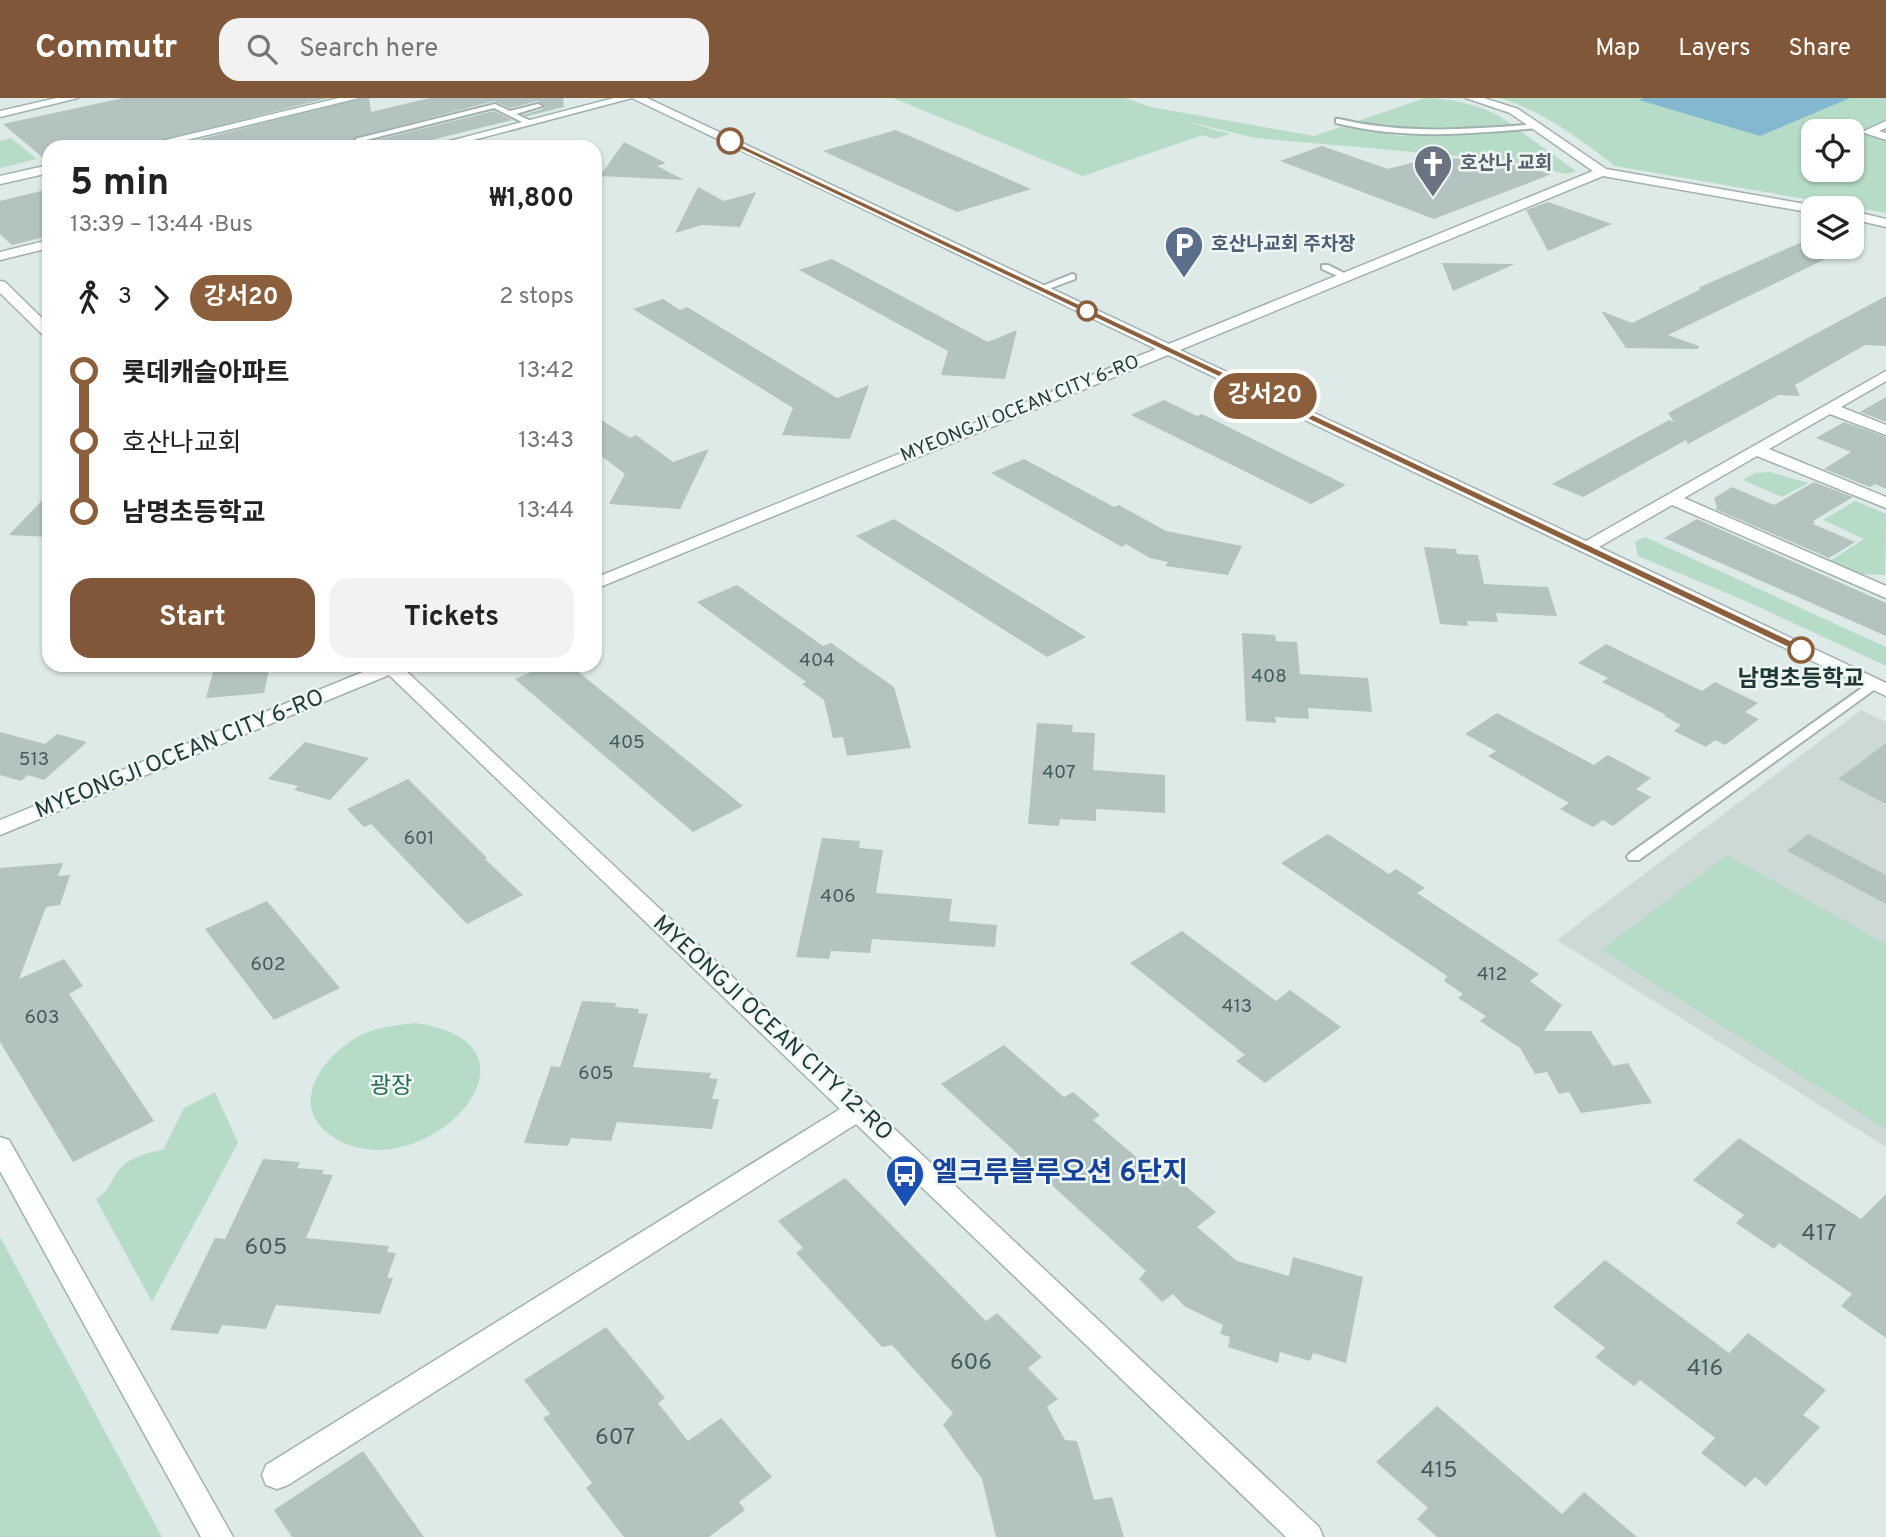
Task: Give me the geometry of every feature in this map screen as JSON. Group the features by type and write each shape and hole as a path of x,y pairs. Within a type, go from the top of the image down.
{"street":[{"path":"0,114 72,98"},
{"path":"173,140 353,98"},
{"path":"461,140 627,98"},
{"path":"638,98 1879,687"},
{"path":"1472,98 1514,111 1602,172 1801,207"},
{"path":"1886,124 1868,132 1886,137"},
{"path":"0,180 42,171"},
{"name":"MYEONGJI OCEAN CITY 6-RO","path":"602,581 1602,172"},
{"path":"1864,218 1886,223"},
{"path":"0,256 42,246"},
{"path":"0,285 42,326"},
{"path":"1586,548 1886,375"},
{"path":"1829,408 1886,430"},
{"path":"1757,450 1886,503"},
{"path":"1672,499 1883,588"},
{"name":"MYEONGJI OCEAN CITY 6-RO","path":"0,828 378,672"},
{"name":"MYEONGJI OCEAN CITY 12-RO","path":"399,672 1308,1537"},
{"path":"277,1475 858,1110"},
{"path":"0,1147 218,1537"}],"lane":[{"path":"361,140 495,106 528,123"},
{"path":"509,113 538,106"},
{"path":"1339,121 1369,129 1406,132 1538,126"},
{"path":"1325,267 1345,275"},
{"path":"1040,289 1072,277"},
{"path":"1634,856 1879,687"}],"shaded area":[{"name":"남명초등학교","path":"1861,710 1886,722 1886,1147 1557,940"}],"green space":[{"path":"893,98 1125,98 1150,107 1314,136 1341,127 1401,136 1520,131 1576,171 1567,174 1504,160 1256,138 1180,120 1230,134 1214,139 1203,135 1083,176"},
{"path":"1425,98 1470,105 1511,124 1412,131 1373,127 1355,122"},
{"path":"1500,98 1886,98 1886,213 1864,209 1864,196 1801,196 1801,198 1615,166 1560,127"},
{"path":"11,138 37,159 0,168 0,141"},
{"path":"1770,472 1808,483 1782,497 1743,480 1755,473"},
{"path":"1855,501 1886,514 1885,575 1861,574 1830,561 1864,539 1823,520"},
{"path":"1645,537 1886,647 1886,666 1748,602 1638,556 1635,542"},
{"path":"1727,855 1886,944 1886,1129 1601,950"},
{"name":"광장","path":"415,1023 457,1036 477,1056 479,1081 466,1106 442,1128 411,1144 377,1150 342,1142 324,1130 314,1116 311,1101 321,1070 347,1044 363,1034"},
{"path":"215,1092 238,1143 152,1302 96,1199 105,1192 118,1171 129,1161 163,1150 184,1108"},
{"path":"0,1237 162,1537 0,1537"}],"water":[{"path":"1850,98 1760,136 1639,100"}],"building":[{"path":"123,98 328,98 162,140 42,140 42,157 3,124"},
{"path":"362,98 369,98 371,112 430,98 563,98 564,107 527,116 523,115 543,109 544,105 537,101 510,108 494,101 353,138 355,140 197,140"},
{"path":"494,111 512,120 431,140 376,140"},
{"path":"896,130 1031,189 957,212 823,151"},
{"path":"624,142 666,163 657,166 684,180 602,176"},
{"name":"호산나 교회","path":"1322,146 1388,169 1422,160 1465,158 1500,162 1552,174 1434,219 1280,161"},
{"path":"698,187 724,201 756,192 740,227 702,225 675,233"},
{"path":"42,191 42,238 12,245 0,234 0,201"},
{"path":"1548,202 1612,224 1548,251 1526,210"},
{"path":"1801,242 1801,259 1825,259 1668,335 1699,346 1698,349 1626,348 1601,311 1632,323 1701,289 1698,288"},
{"path":"832,259 988,342 1017,330 1005,379 941,375 948,351 799,270"},
{"path":"1442,263 1515,264 1453,291"},
{"path":"1886,296 1886,346 1865,345 1795,385 1800,396 1779,395 1688,444 1686,440 1583,497 1552,484 1669,420 1674,422 1668,413"},
{"path":"663,299 680,310 687,307 837,398 869,385 850,439 782,435 793,408 633,309"},
{"path":"1886,397 1886,422 1860,412"},
{"path":"1164,400 1197,416 1202,414 1346,485 1311,504 1131,415"},
{"path":"602,420 630,438 636,435 673,462 709,449 680,509 609,504 625,474 602,456"},
{"path":"1844,422 1886,437 1886,489 1875,484 1870,487 1824,469 1851,452 1816,438"},
{"path":"1024,459 1114,507 1119,505 1166,531 1242,546 1228,575 1165,566 1168,562 1150,558 1126,544 1122,547 991,473"},
{"path":"1814,482 1853,497 1813,521 1813,524 1855,542 1829,558 1715,509 1717,507 1714,498 1732,487 1774,505"},
{"path":"42,500 42,537 9,535"},
{"path":"894,519 1086,637 1047,657 856,536"},
{"path":"1697,519 1886,603 1886,636 1664,538"},
{"path":"1424,547 1456,549 1457,554 1478,555 1484,584 1548,587 1557,616 1496,613 1498,622 1467,621 1468,626 1440,624"},
{"path":"737,585 823,646 831,643 894,687 911,748 847,756 843,737 833,738 824,700 802,684 806,682 697,602"},
{"path":"1242,633 1275,635 1276,641 1297,642 1300,674 1368,678 1372,712 1308,708 1309,719 1275,717 1276,723 1246,721"},
{"path":"1606,644 1702,691 1715,682 1758,703 1745,712 1759,719 1725,745 1715,740 1706,747 1674,731 1681,725 1664,716 1666,715 1602,682 1608,678 1578,663"},
{"path":"213,672 268,672 264,693 206,698"},
{"path":"532,672 579,672 743,806 693,832 515,679"},
{"path":"1497,713 1594,765 1608,755 1651,778 1636,789 1651,797 1613,826 1603,820 1593,827 1560,809 1569,803 1488,756 1496,751 1465,734"},
{"path":"1037,723 1073,725 1072,732 1095,733 1093,770 1165,775 1165,813 1096,809 1096,821 1060,819 1059,826 1028,824"},
{"path":"0,732 45,744 57,734 87,742 44,780 28,775 21,781 0,775"},
{"path":"305,742 369,758 330,800 294,790 298,786 268,779"},
{"path":"1886,743 1886,804 1838,779"},
{"path":"408,779 523,895 467,924 371,824 364,827 347,809"},
{"path":"1328,834 1389,874 1396,869 1425,888 1417,893 1539,974 1530,981 1562,1005 1544,1031 1591,1031 1613,1066 1628,1063 1652,1103 1581,1113 1569,1092 1559,1094 1547,1072 1535,1074 1520,1048 1480,1021 1486,1016 1458,998 1463,994 1444,981 1447,976 1281,863"},
{"path":"1808,834 1886,875 1886,904 1787,851"},
{"path":"822,838 860,841 859,848 883,850 876,893 952,899 949,921 997,925 995,947 872,939 870,953 831,951 829,959 796,957"},
{"path":"63,863 58,876 70,875 60,905 46,907 19,979 64,959 83,986 69,994 154,1121 73,1162 0,1042 0,868"},
{"path":"267,901 340,988 274,1020 205,929"},
{"path":"1182,931 1276,1001 1290,990 1341,1027 1265,1083 1236,1061 1245,1055 1130,963"},
{"path":"582,1001 616,1003 615,1007 639,1009 638,1013 648,1014 633,1067 711,1073 709,1078 718,1079 712,1099 719,1099 712,1129 617,1122 611,1141 571,1138 568,1146 524,1143 551,1066 560,1067"},
{"path":"1004,1045 1064,1097 1073,1092 1100,1115 1093,1120 1163,1180 1172,1174 1216,1212 1197,1227 1237,1261 1289,1276 1293,1257 1363,1277 1346,1363 1313,1353 1310,1361 1280,1352 1278,1363 1228,1347 1230,1337 1220,1334 1223,1325 1184,1306 1173,1294 1162,1302 1139,1279 1146,1271 941,1084"},
{"path":"1739,1138 1861,1219 1886,1194 1886,1338 1841,1306 1852,1294 1779,1243 1774,1249 1736,1223 1744,1215 1693,1180"},
{"path":"263,1159 300,1162 297,1168 324,1170 322,1174 333,1175 306,1238 389,1246 387,1252 396,1253 387,1278 393,1278 380,1314 276,1305 266,1329 222,1325 218,1334 170,1330 215,1238 225,1239"},
{"path":"845,1178 986,1321 997,1313 1042,1357 1028,1368 1058,1399 1047,1407 1065,1440 1077,1441 1094,1500 1112,1497 1124,1537 996,1537 982,1479 943,1425 953,1413 892,1345 882,1347 796,1253 803,1248 778,1221"},
{"path":"1605,1260 1729,1353 1748,1333 1826,1390 1803,1415 1820,1427 1766,1486 1755,1477 1745,1487 1701,1453 1715,1438 1640,1380 1634,1386 1595,1357 1605,1348 1553,1307"},
{"path":"606,1327 665,1398 658,1403 688,1441 721,1418 772,1477 739,1502 745,1510 709,1537 624,1537 586,1488 592,1483 543,1418 550,1414 524,1380"},
{"path":"1437,1406 1562,1514 1584,1492 1637,1537 1437,1537 1417,1519 1428,1508 1376,1462"},
{"path":"363,1451 424,1537 292,1537 274,1510"}],"bus line":[{"name":"강서20","path":"730,141 1801,650"}],"place":[{"name":"호산나 교회","path":"1433,198"},
{"name":"호산나교회 주차장","path":"1184,279"},
{"name":"남명초등학교","path":"1801,650"},
{"name":"엘크루블루오션 6단지","path":"905,1208"}]}
